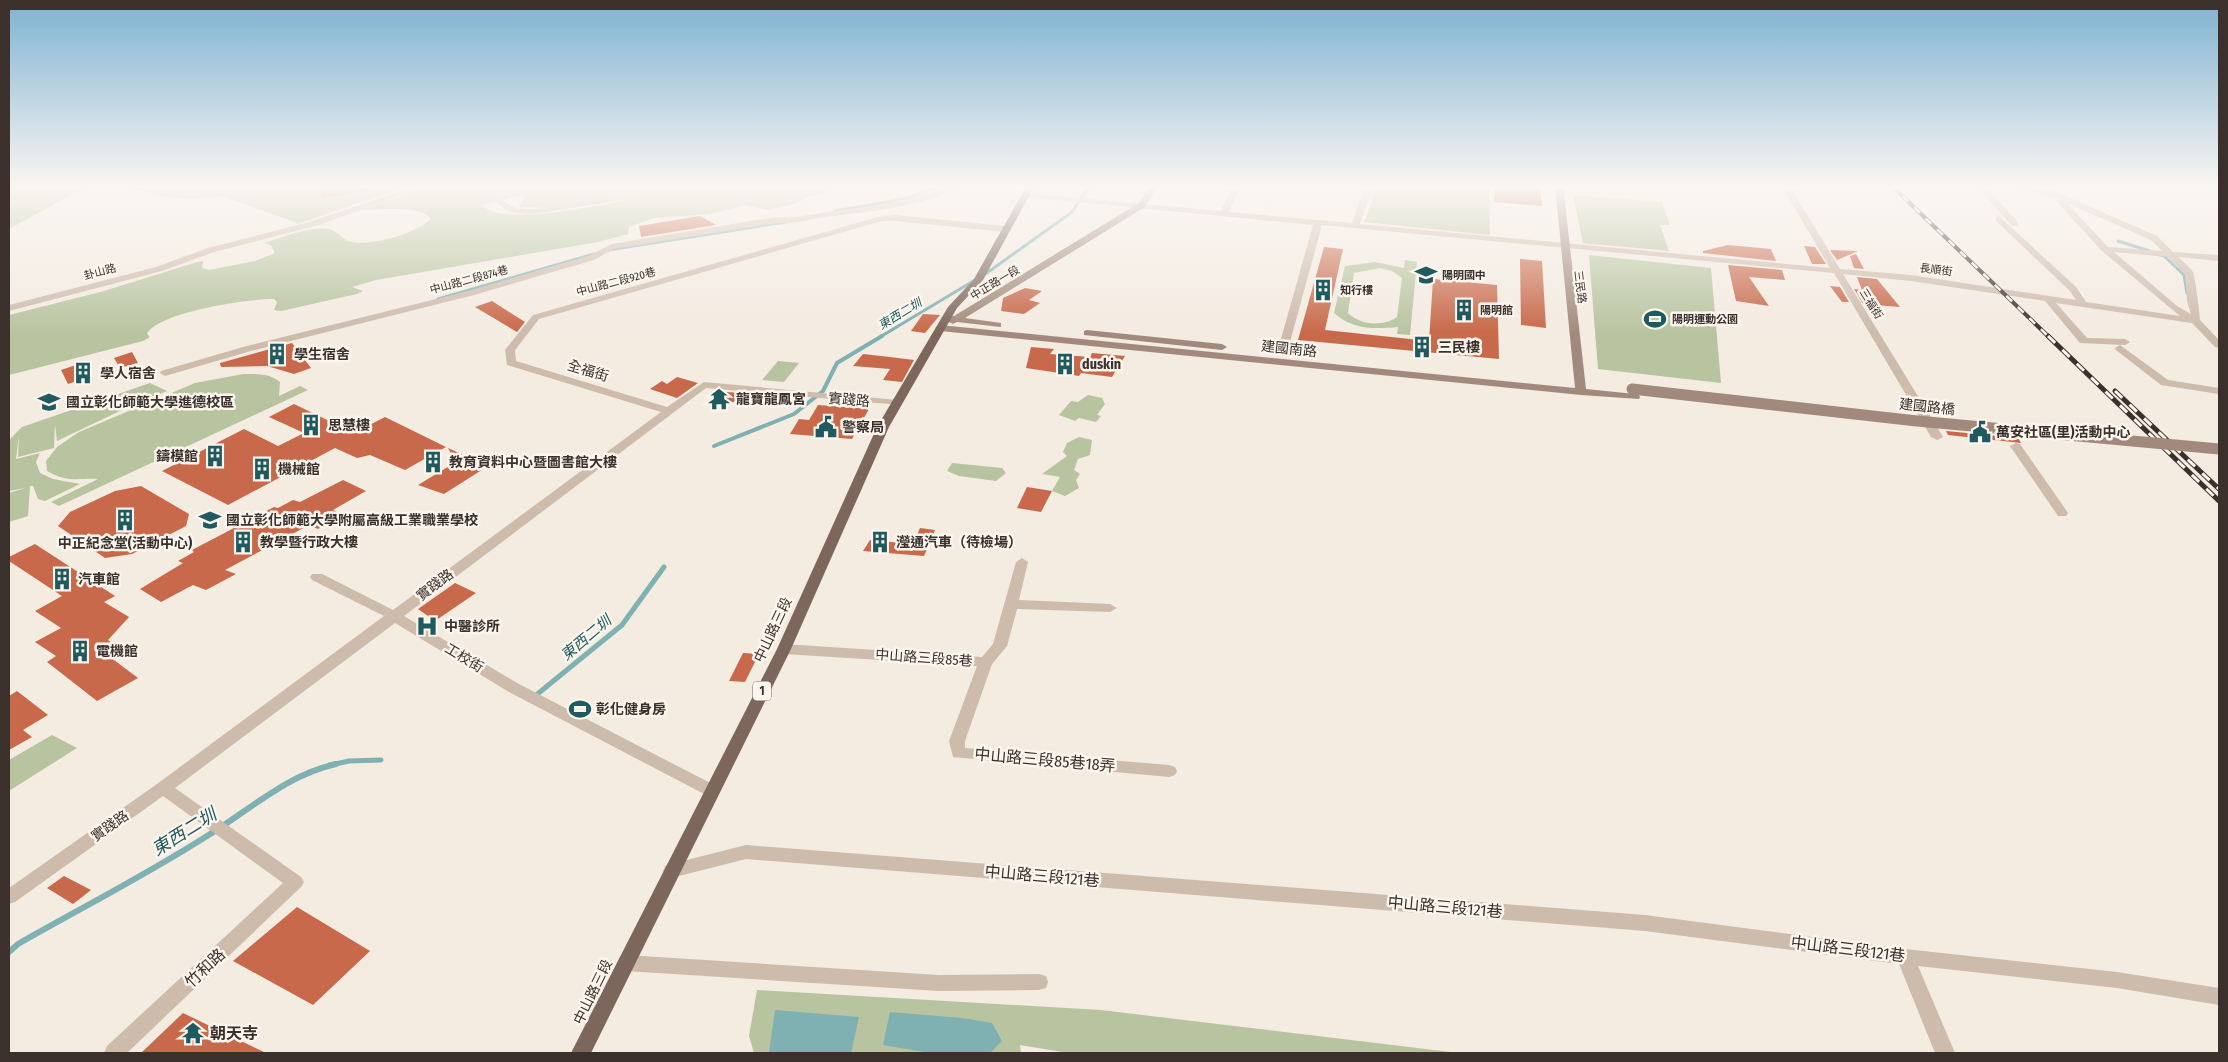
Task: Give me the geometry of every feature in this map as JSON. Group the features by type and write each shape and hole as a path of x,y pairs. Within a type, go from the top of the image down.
{"main road":[{"name":"1","path":"948,322 953,307 980,277 1003,235"},
{"name":"中山路三段","path":"581,1053 670,871 708,802 784,649 864,466 897,403 948,322"}],"street":[{"name":"卦山路","path":"9,308 158,269 211,250 271,235"},
{"name":"中山路二段874巷","path":"165,373 247,350 471,293 594,256 604,249 696,235"},
{"name":"中山路二段920巷","path":"510,350 536,317 829,235"},
{"name":"中正路一段","path":"948,322 1094,235"},
{"path":"1282,353 1315,235"},
{"name":"長順街","path":"1443,235 1952,283 2195,320"},
{"name":"三民路","path":"1563,235 1581,388"},
{"name":"三福街","path":"1814,235 1937,437"},
{"path":"2015,235 2073,289 2083,304"},
{"path":"2092,235 2105,249 2174,308 2195,320 2219,345"},
{"path":"2148,235 2154,238 2165,253 2189,273 2196,313 2195,320"},
{"path":"2105,249 2219,258"},
{"path":"2048,299 2079,338 2084,341 2122,345 2165,383 2219,391"},
{"name":"建國南路","path":"948,322 1282,353 1581,388"},
{"name":"建國南路","path":"948,322 1634,393"},
{"name":"全福街","path":"510,350 510,363 669,411"},
{"name":"實踐路","path":"9,897 163,788 704,385 825,398 897,403"},
{"name":"建國路橋","path":"1634,393 1917,422 2219,449"},
{"name":"建國路橋","path":"1634,393 2219,458"},
{"path":"2016,446 2062,513"},
{"name":"中山路三段85巷","path":"784,649 986,662 1000,646 1022,562"},
{"name":"工校街","path":"317,577 394,616 537,700 712,791"},
{"path":"1010,604 1110,608"},
{"name":"中山路三段85巷18弄","path":"986,662 957,741 958,753 1169,771"},
{"name":"竹和路","path":"114,1053 295,882 163,788"},
{"name":"中山路三段121巷","path":"670,871 746,852 1645,923 1905,957 2117,980 2219,998"},
{"path":"1905,957 1945,1053"},
{"path":"626,963 939,984 1039,982"}],"green space":[{"path":"292,235 339,235 348,241 356,243 403,235 626,235 598,242 376,280 352,287 363,291 357,294 281,311 274,310 277,302 274,299 245,301 205,308 168,319 155,326 147,334 150,337 143,341 9,375 9,315 104,291 197,262 203,261 202,268 209,270 255,261 275,253 271,245 264,243"},
{"path":"1581,235 1663,235 1669,251 1583,243"},
{"name":"陽明運動公園","path":"1589,255 1711,268 1721,383 1598,369"},
{"path":"1405,260 1417,262 1410,335 1397,334 1398,327 1372,328 1349,323 1334,313 1345,266 1375,262 1404,268","holes":["1380,268 1392,271 1402,278 1397,317 1385,322 1372,323 1359,320 1348,313 1354,273"]},
{"path":"778,361 799,363 784,382 762,380"},
{"path":"243,374 263,375 276,379 280,382 279,396 300,386 308,390 59,506 51,502 98,479 67,479 47,471 46,461 57,447 79,432 195,383"},
{"path":"150,383 167,391 150,398 141,395 115,406 122,410 57,441 55,424 54,448 18,457 19,435 16,459 40,453 36,462 40,473 53,479 80,484 45,501 38,499 33,486 30,486 28,516 9,522 9,493 25,488 9,491 9,443 10,439 22,427"},
{"path":"1088,395 1102,398 1105,404 1097,415 1101,416 1096,422 1079,418 1075,421 1059,415 1071,401 1078,402"},
{"path":"1079,437 1092,440 1090,455 1078,459 1074,470 1080,474 1076,480 1079,488 1065,496 1052,491 1060,477 1042,474 1067,456 1063,452 1067,443"},
{"path":"952,463 1002,468 1006,473 996,481 959,476 947,471"},
{"path":"52,735 77,748 9,791 9,760"},
{"path":"757,990 1101,1010 1459,1053 1068,1053 1020,1045 1021,1053 754,1053 749,1036"}],"water":[{"path":"775,1010 859,1017 851,1053 769,1052"},
{"path":"890,1012 962,1018 992,1023 1002,1041 990,1053 930,1053 883,1045"}],"building":[{"path":"641,235 656,235 641,237"},
{"path":"1728,245 1771,249 1776,261 1703,253 1703,251"},
{"path":"1804,246 1815,247 1826,264 1812,264"},
{"path":"1324,247 1343,249 1325,330 1429,341 1433,279 1497,285 1499,359 1298,340"},
{"path":"1830,250 1858,251 1837,260"},
{"path":"1856,254 1864,269 1854,268 1850,256"},
{"path":"1520,259 1542,261 1546,328 1521,325"},
{"path":"1728,265 1782,270 1785,280 1749,277 1769,306 1736,301"},
{"path":"1857,277 1877,279 1900,307 1863,304 1854,289 1862,290"},
{"path":"1830,286 1840,287 1849,302 1842,302"},
{"path":"1025,288 1042,291 1029,300 1040,303 1024,314 1001,311 1003,298"},
{"path":"492,301 525,322 517,332 475,307"},
{"path":"923,314 940,315 925,333 911,331"},
{"name":"學生宿舍","path":"292,343 311,368 294,374 267,366 221,367 220,363"},
{"path":"1031,347 1054,349 1050,354 1090,357 1092,353 1125,356 1112,377 1081,373 1079,376 1026,368"},
{"path":"132,352 138,363 120,368 114,358"},
{"path":"863,354 914,360 902,382 883,380 890,369 853,366"},
{"path":"79,364 87,378 68,384 61,370"},
{"path":"677,377 698,383 677,398 650,389 662,381 667,384"},
{"path":"726,392 744,393 730,405 714,401"},
{"path":"294,404 354,433 385,417 446,447 405,470 370,455 357,458 335,448 228,505 162,471 244,429 278,446 304,433 269,417"},
{"name":"警察局","path":"818,405 869,409 852,439 790,434 799,419 809,420"},
{"path":"1946,431 2018,438 2021,443 1948,435"},
{"path":"448,448 488,466 444,494 418,485 456,462"},
{"name":"教學暨行政大樓","path":"343,480 366,491 333,510 343,515 318,529 309,525 225,570 236,574 206,590 193,585 161,602 140,589 183,563 178,561 194,552 192,550 274,507 278,508 293,500 300,502"},
{"name":"中正紀念堂(活動中心)","path":"141,486 189,514 186,526 132,554 105,558 58,526 70,512 115,491"},
{"path":"1027,487 1052,491 1041,512 1017,508"},
{"name":"瀅通汽車（待檢場）","path":"920,528 935,530 924,556 863,551 870,540 913,544"},
{"path":"35,544 115,596 104,602 129,617 108,640 119,648 106,654 138,678 97,701 47,662 56,656 35,642 61,628 35,611 62,596 9,561 9,557"},
{"path":"455,583 476,593 435,621 418,609"},
{"path":"743,653 759,654 745,682 729,681"},
{"path":"17,691 48,715 23,730 32,737 9,750 9,696"},
{"path":"64,876 91,890 73,904 47,888"},
{"path":"297,907 370,951 313,1005 233,961"},
{"name":"朝天寺","path":"183,1013 266,1053 141,1053"}],"waterway":[{"path":"608,250 706,235"},
{"name":"東西二圳","path":"984,275 1040,235"},
{"path":"2118,241 2150,251"},
{"path":"438,299 594,254"},
{"path":"2160,255 2164,256 2184,275 2187,293"},
{"name":"東西二圳","path":"880,337 975,280"},
{"name":"東西二圳","path":"714,446 794,414 823,391 837,363 882,336"},
{"name":"東西二圳","path":"535,696 622,625 664,567"},
{"name":"東西二圳","path":"331,765 349,761 381,760"},
{"name":"東西二圳","path":"9,952 18,944 184,850 269,794 301,776 336,764"}],"railway":[{"path":"1943,235 2049,337"},
{"path":"2048,336 2219,501"},
{"path":"2115,391 2219,489"}],"place":[{"name":"陽明國中","path":"1426,275"},
{"name":"知行樓","path":"1323,290"},
{"name":"陽明館","path":"1464,310"},
{"name":"陽明運動公園","path":"1655,319"},
{"name":"三民樓","path":"1422,347"},
{"name":"學生宿舍","path":"277,354"},
{"name":"duskin","path":"1065,364"},
{"name":"學人宿舍","path":"83,373"},
{"name":"龍寶龍鳳宮","path":"719,399"},
{"name":"國立彰化師範大學進德校區","path":"49,402"},
{"name":"思慧樓","path":"311,425"},
{"name":"警察局","path":"826,427"},
{"name":"萬安社區(里)活動中心","path":"1980,432"},
{"name":"鑄模館","path":"215,456"},
{"name":"教育資料中心暨圖書館大樓","path":"433,462"},
{"name":"機械館","path":"262,469"},
{"name":"中正紀念堂(活動中心)","path":"125,520"},
{"name":"國立彰化師範大學附屬高級工業職業學校","path":"210,520"},
{"name":"教學暨行政大樓","path":"243,542"},
{"name":"瀅通汽車（待檢場）","path":"880,542"},
{"name":"汽車館","path":"62,579"},
{"name":"中醫診所","path":"427,626"},
{"name":"電機館","path":"80,651"},
{"name":"彰化健身房","path":"580,709"},
{"name":"朝天寺","path":"193,1033"}]}
